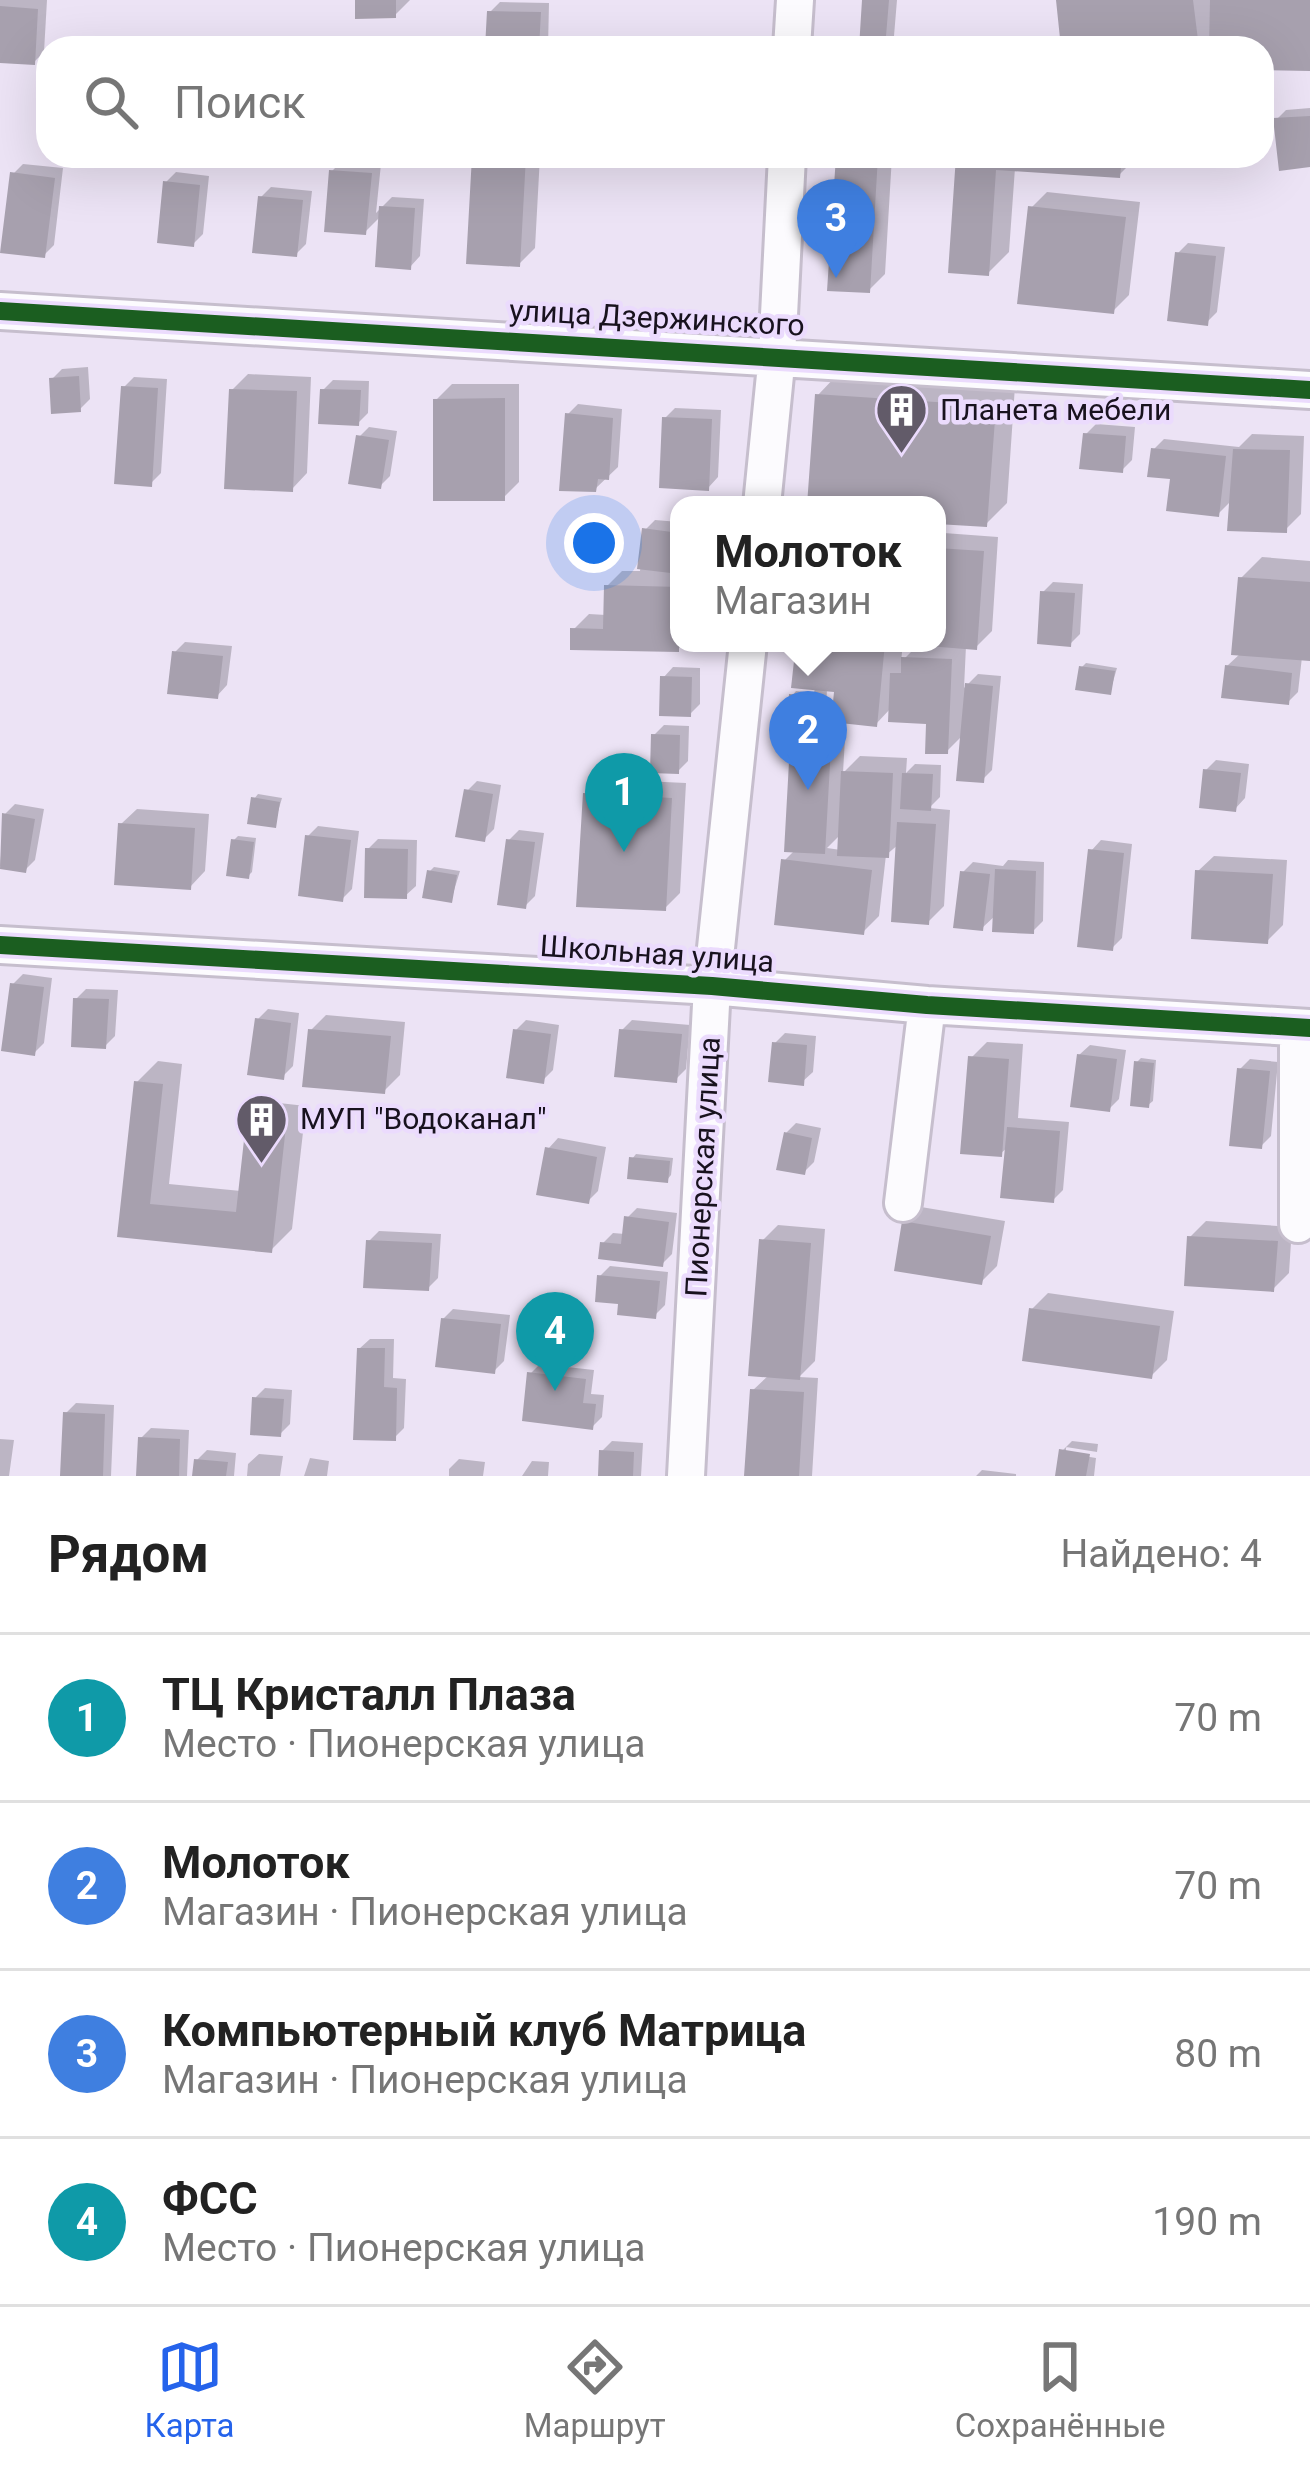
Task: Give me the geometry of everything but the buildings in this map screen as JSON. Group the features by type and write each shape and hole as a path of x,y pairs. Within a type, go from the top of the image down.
{"street":[{"path":"793,36 795,0"},
{"path":"763,496 777,355 786,168"},
{"name":"улица Дзержинского","path":"0,311 1310,390"},
{"name":"Пионерская улица","path":"686,1476 712,986 747,652"},
{"name":"Школьная улица","path":"0,945 712,986 927,1005 1304,1028"},
{"path":"904,1203 927,1005"},
{"path":"1298,1224 1304,1028"}],"cycle path":[{"path":"0,311 1310,390"},
{"path":"0,945 712,986 927,1005 1310,1028"}],"place":[{"name":"Компьютерный клуб Матрица","path":"836,278"},
{"name":"Планета мебели","path":"901,456"},
{"name":"Молоток","path":"808,790"},
{"name":"ТЦ Кристалл Плаза","path":"624,852"},
{"name":"МУП \"Водоканал\"","path":"261,1165"},
{"name":"ФСС","path":"555,1391"}]}
